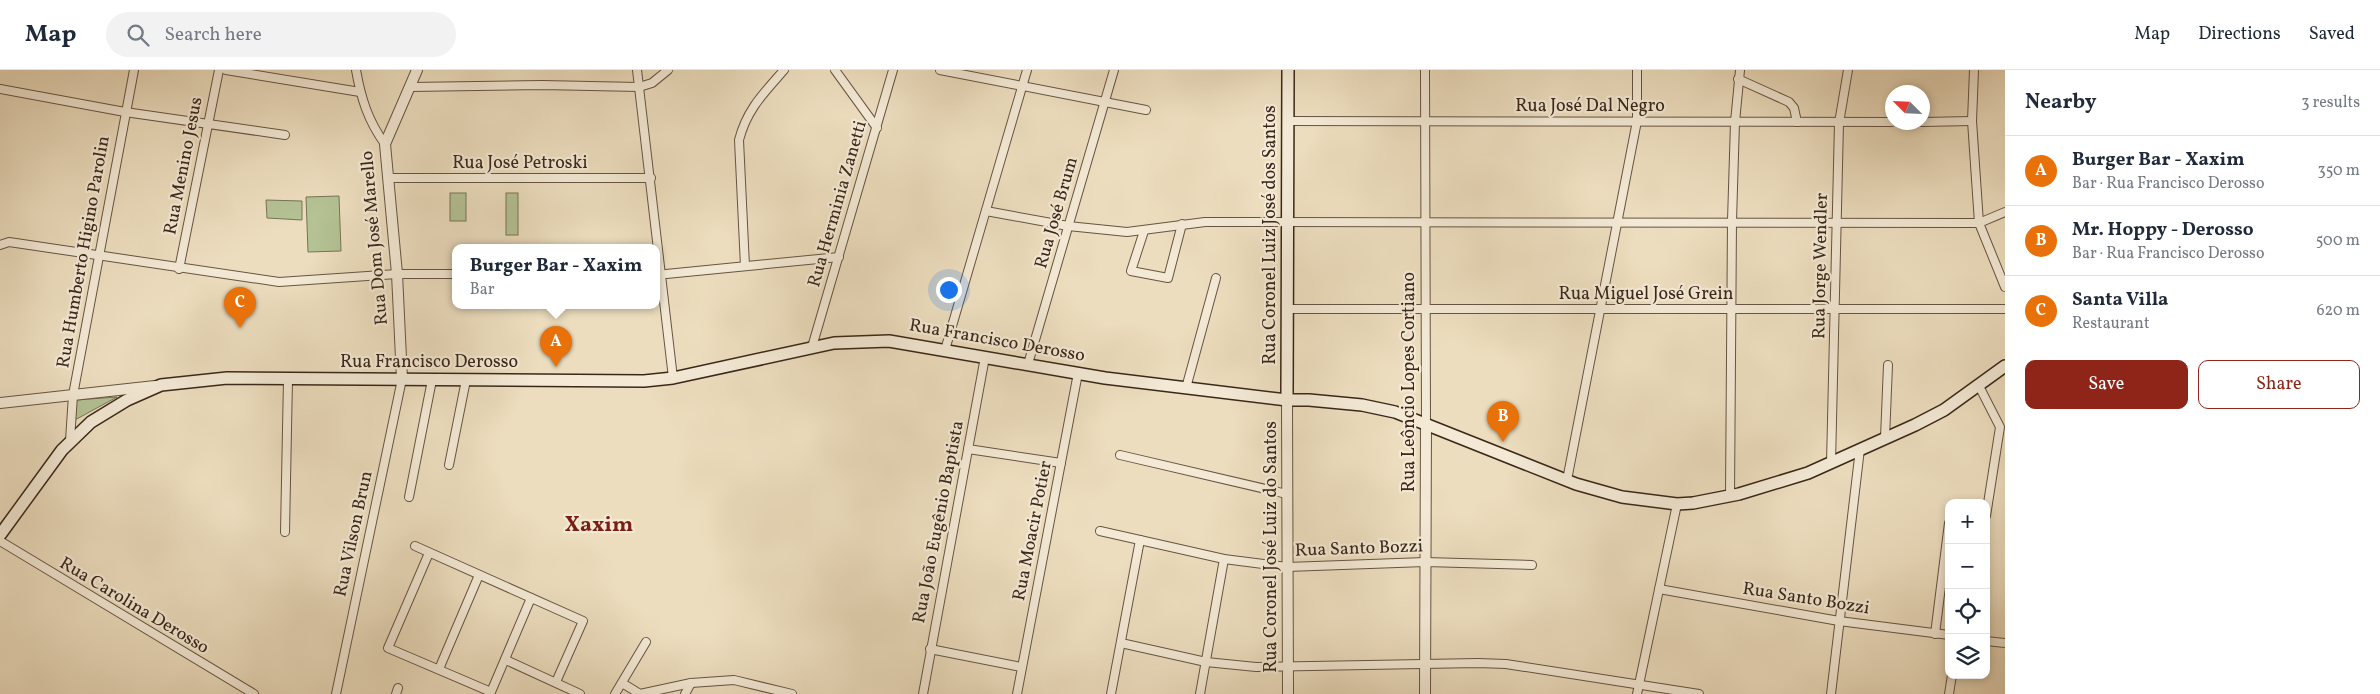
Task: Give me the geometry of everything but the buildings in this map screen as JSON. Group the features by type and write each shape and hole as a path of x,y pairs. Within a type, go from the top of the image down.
{"main road":[{"name":"Rua Coronel Luiz José dos Santos","path":"1288,70 1288,400"},
{"name":"Rua Francisco Derosso","path":"0,535 70,440 91,422 127,400 161,385 227,378 644,381 673,378 812,347 843,343 890,341 1078,373 1288,400 1309,400 1362,406 1394,412 1567,480 1622,497 1677,504 1699,503 1730,496 1808,474 1944,410 1980,386 2005,366"}],"street":[{"name":"Rua Humberto Higino Parolin","path":"70,440 73,395 134,70"},
{"name":"Rua Menino Jesus","path":"179,269 219,70"},
{"path":"226,70 360,92"},
{"name":"Rua Dom José Marello","path":"356,70 360,92 373,128 386,144 397,274 402,379"},
{"path":"386,144 418,70"},
{"path":"637,70 651,178 656,244"},
{"path":"410,87 542,85 639,87 652,83 668,70"},
{"path":"745,266 739,140 744,121 752,107 784,70"},
{"path":"835,70 876,128"},
{"name":"Rua Herminia Zanetti","path":"812,347 893,70"},
{"path":"940,70 1146,110"},
{"path":"945,350 1027,70"},
{"name":"Rua José Brum","path":"1028,364 1114,70"},
{"name":"Rua Leôncio Lopes Cortiano","path":"1425,70 1425,694"},
{"path":"1567,480 1637,121 1637,70"},
{"path":"1730,496 1732,221 1735,122 1740,70"},
{"name":"Rua Jorge Wendler","path":"1831,463 1839,122 1848,70"},
{"path":"1974,70 1972,121 1979,223 2005,287"},
{"path":"1738,79 1789,102 1794,108 1797,122"},
{"path":"0,89 125,112 285,135"},
{"name":"Rua José Dal Negro","path":"1288,121 1885,122"},
{"path":"1930,122 1972,121"},
{"name":"Rua José Petroski","path":"388,178 651,178"},
{"path":"986,211 1068,226 1127,232 1182,224 1288,221 1979,223 2005,212"},
{"path":"1144,231 1131,271 1168,278 1182,224"},
{"path":"0,245 9,242 179,269 279,282 397,274 452,274"},
{"path":"660,275 839,257"},
{"path":"1186,388 1216,278"},
{"path":"660,282 673,378"},
{"name":"Rua Miguel José Grein","path":"1288,309 2005,309"},
{"name":"Rua João Eugênio Baptista","path":"923,694 985,357"},
{"path":"1885,438 1888,365"},
{"name":"Rua Moacir Potier","path":"1017,694 1078,373"},
{"path":"285,532 288,379"},
{"name":"Rua Vilson Brun","path":"336,694 402,379"},
{"path":"409,497 432,380"},
{"path":"449,465 466,380"},
{"path":"0,404 161,385"},
{"path":"1980,386 2000,427 1989,499"},
{"name":"Rua Coronel José Luiz do Santos","path":"1288,400 1288,694"},
{"path":"968,449 1061,463"},
{"path":"1831,694 1860,449"},
{"path":"1120,455 1287,494"},
{"path":"1637,694 1677,504"},
{"name":"Rua Santo Bozzi","path":"1100,531 1224,559 1287,567 1425,562 1486,562 1532,565"},
{"path":"1111,694 1140,540"},
{"name":"Rua Carolina Derosso","path":"0,541 254,694"},
{"path":"1935,634 1946,544"},
{"path":"416,546 583,621 556,682"},
{"path":"428,553 388,648 491,692 531,598"},
{"path":"1200,694 1224,559"},
{"path":"439,669 479,575"},
{"name":"Rua Santo Bozzi","path":"1659,589 1839,621 1945,635"},
{"path":"1990,641 2005,643"},
{"path":"615,694 646,642"},
{"path":"1121,644 1206,662 1256,667 1506,664 1699,694"},
{"path":"930,649 1021,667"},
{"path":"506,660 580,694"},
{"path":"1949,694 1951,679"},
{"path":"622,683 640,694 691,684 734,680 792,694"},
{"path":"685,694 691,684"},
{"path":"755,694 760,685"},
{"path":"671,687 677,694"}],"green space":[{"path":"450,193 466,193 466,221 450,221"},
{"path":"506,193 518,193 518,235 506,235"},
{"path":"339,196 341,251 308,252 306,197"},
{"path":"266,200 302,201 302,220 267,218"},
{"path":"117,397 73,421 76,400"}],"place":[{"name":"Santa Villa","path":"240,328"},
{"name":"Burger Bar - Xaxim","path":"556,367"},
{"name":"Mr. Hoppy - Derosso","path":"1503,442"}],"district":[{"name":"Xaxim","path":"599,525"}]}
